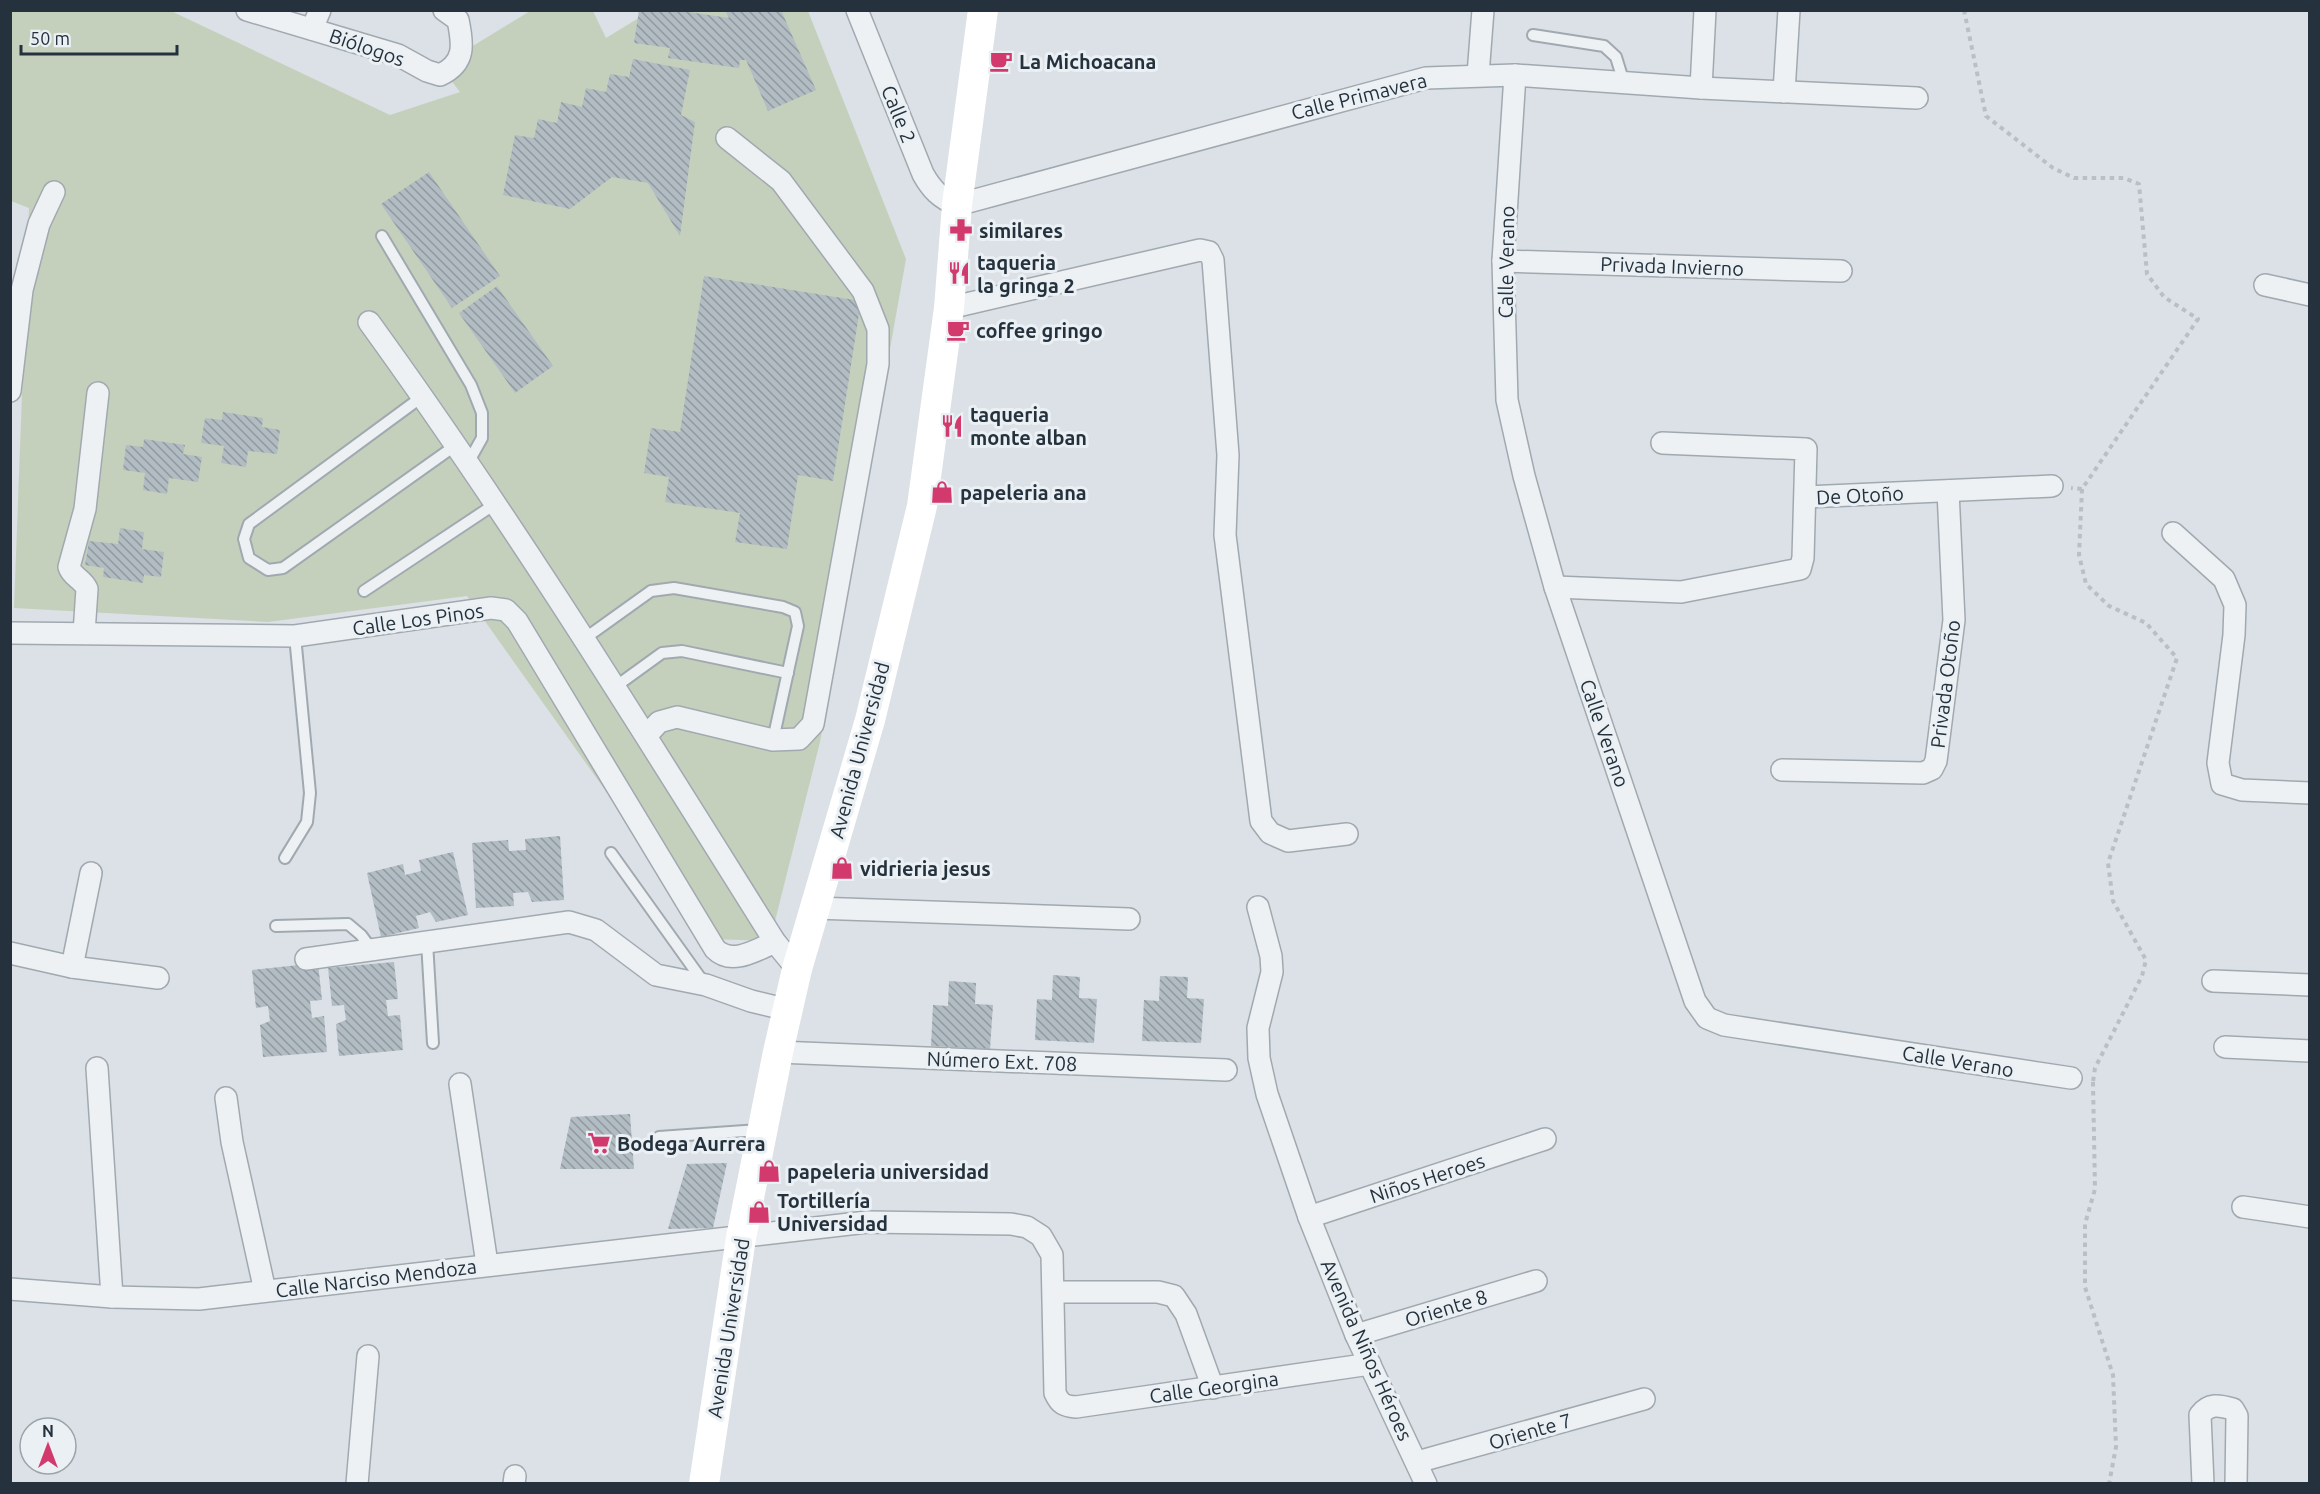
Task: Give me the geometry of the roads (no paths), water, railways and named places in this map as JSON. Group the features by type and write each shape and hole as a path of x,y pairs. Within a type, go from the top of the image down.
{"street":[{"name":"Biólogos","path":"247,10 316,20 398,55 427,72 440,75 452,69 463,46 458,20 444,10"},
{"name":"Calle 2","path":"856,10 923,174 931,189 942,199 957,205"},
{"name":"Avenida Universidad","path":"704,1484 741,1238 778,1052 797,969 870,720 922,506 949,308 957,205 983,10"},
{"path":"1478,75 1482,10"},
{"path":"1701,88 1705,10"},
{"path":"1784,92 1789,10"},
{"name":"Calle Primavera","path":"957,205 1426,78 1515,75 1701,88 1917,98"},
{"name":"Calle Verano","path":"1515,75 1503,261 1507,400 1524,476 1555,587 1695,1001 1707,1018 1724,1025 2072,1078"},
{"path":"647,735 659,722 677,717 773,740 799,739 813,724 878,364 878,329 863,291 781,181 727,138"},
{"path":"10,391 22,290 39,224 54,192"},
{"path":"949,308 1200,250 1209,252 1213,260 1227,455 1225,535 1261,821 1270,833 1288,841 1347,834"},
{"name":"Privada Invierno","path":"1503,261 1841,271"},
{"path":"2265,285 2310,295"},
{"path":"369,322 423,396 495,504 647,735 775,942 797,969"},
{"path":"84,633 87,589 86,585 70,573 69,567 85,508 98,393"},
{"path":"1662,443 1806,449 1806,497"},
{"name":"De Otoño","path":"1555,587 1681,592 1800,569 1803,558 1806,497 2052,486"},
{"name":"Privada Otoño","path":"1782,770 1923,773 1932,769 1954,620 1948,491"},
{"path":"2173,533 2224,579 2235,605 2234,635 2218,763 2222,784 2241,790 2310,793"},
{"name":"Calle Los Pinos","path":"10,633 295,636 491,608 506,610 517,621 715,949 720,954 736,958 775,942"},
{"path":"72,967 91,873"},
{"name":"Avenida Niños Héroes","path":"1258,907 1271,956 1272,972 1258,1028 1259,1059 1267,1094 1309,1216 1356,1335 1426,1484"},
{"path":"815,908 1129,919"},
{"path":"306,959 569,922 596,930 656,975 706,986 788,1010"},
{"path":"10,953 72,967 158,978"},
{"path":"2213,981 2310,985"},
{"path":"2225,1047 2310,1051"},
{"name":"Número Ext. 708","path":"778,1052 1226,1070"},
{"path":"97,1068 112,1297"},
{"path":"460,1084 487,1264"},
{"path":"226,1098 232,1142 265,1291"},
{"name":"Niños Heroes","path":"1309,1216 1545,1139"},
{"path":"2243,1207 2310,1217"},
{"name":"Calle Narciso Mendoza","path":"10,1289 112,1297 199,1299 867,1222 1011,1224 1036,1231 1047,1244 1052,1262 1054,1393 1059,1402"},
{"name":"Oriente 8","path":"1356,1335 1536,1281"},
{"path":"1054,1292 1158,1292 1174,1296 1186,1314 1213,1388"},
{"path":"357,1484 368,1356"},
{"name":"Calle Georgina","path":"1059,1402 1065,1406 1076,1407 1370,1364"},
{"name":"Oriente 7","path":"1417,1462 1644,1399"},
{"path":"2203,1484 2200,1415 2206,1408 2219,1405 2233,1409 2237,1416 2236,1484"}],"lane":[{"path":"1533,35 1604,46 1616,57 1624,83"},
{"path":"382,236 471,385 482,413 482,438 468,464"},
{"path":"423,396 249,524 244,539 249,558 268,570 283,568 456,446"},
{"path":"364,591 495,504"},
{"path":"584,639 651,591 674,588 783,607 795,612 798,626 773,740"},
{"path":"285,858 307,822 309,793 295,636"},
{"path":"615,687 662,654 682,651 788,673"},
{"path":"611,853 706,986"},
{"path":"276,926 348,924 361,934 372,951"},
{"path":"427,942 433,1043"},
{"path":"659,1137 763,1130"}],"place":[{"name":"La Michoacana","path":"1001,61"},
{"name":"similares","path":"961,230"},
{"name":"taqueria la gringa 2","path":"959,273"},
{"name":"coffee gringo","path":"958,330"},
{"name":"taqueria monte alban","path":"952,426"},
{"name":"papeleria ana","path":"942,492"},
{"name":"vidrieria jesus","path":"842,868"},
{"name":"Bodega Aurrera","path":"599,1143"},
{"name":"papeleria universidad","path":"769,1171"},
{"name":"Tortillería Universidad","path":"759,1212"}]}
